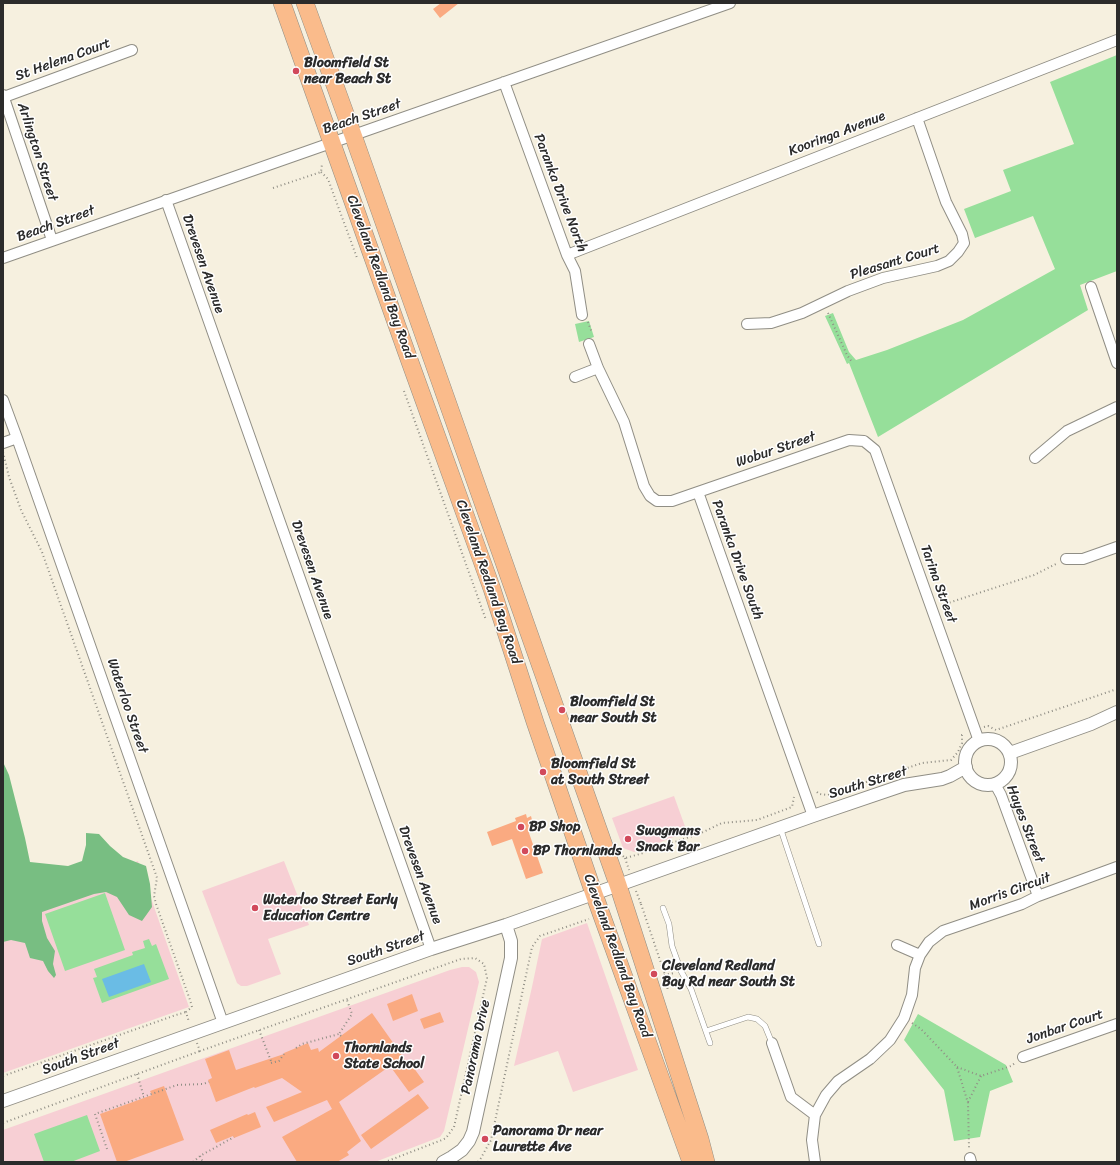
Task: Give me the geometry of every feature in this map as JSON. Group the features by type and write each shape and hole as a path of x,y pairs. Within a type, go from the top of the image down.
{"highway":[{"name":"Cleveland Redland Bay Road","path":"282,3 492,589 535,722 594,894 691,1162"},
{"name":"Cleveland Redland Bay Road","path":"305,3 618,885 700,1139 706,1162"}],"street":[{"name":"Beach Street","path":"3,258 730,3"},
{"name":"Kooringa Avenue","path":"567,254 1117,40"},
{"name":"St Helena Court","path":"3,96 132,50"},
{"name":"Paranka Drive North","path":"504,82 567,254 575,271 582,316"},
{"name":"Arlington Street","path":"3,96 52,240"},
{"name":"Pleasant Court","path":"747,324 771,323 802,313 848,291 883,278 937,266 949,261 958,252 964,243 962,234 946,202 917,118"},
{"name":"Drevesen Avenue","path":"166,200 431,949"},
{"path":"1091,287 1117,364"},
{"name":"Paranka Drive South","path":"590,344 598,368 624,422 644,486 650,496 657,501 672,501 698,492 813,816"},
{"path":"575,377 598,368"},
{"name":"Waterloo Street","path":"3,400 18,438 223,1023"},
{"path":"1035,458 1067,431 1117,407"},
{"path":"3,443 18,438"},
{"name":"Wobur Street","path":"698,492 849,440 864,441"},
{"name":"Tarina Street","path":"864,441 875,450 977,735"},
{"path":"1066,559 1083,559 1117,547"},
{"path":"1010,754 1091,724 1117,712"},
{"path":"977,735 997,741 1005,746 1010,754 1011,763 1009,772 1003,779 995,784 980,784 974,780 966,768 965,760 977,735"},
{"name":"South Street","path":"3,1101 431,949 506,925 813,816 904,786 942,779 966,768"},
{"name":"Hayes Street","path":"995,784 1001,795 1038,896"},
{"name":"Morris Circuit","path":"815,1162 812,1140 815,1115 826,1095 838,1081 870,1059 890,1040 904,1018 912,995 915,968 920,955 929,942 943,931 1022,904 1038,896 1117,867"},
{"name":"Panorama Drive","path":"443,1162 462,1150 469,1141 473,1132 511,958 511,941 506,925"},
{"path":"897,945 920,955"},
{"name":"Jonbar Court","path":"1022,1057 1117,1024"},
{"path":"772,1044 791,1098 815,1115"}],"lane":[{"path":"780,828 819,944"},
{"path":"663,908 669,924 672,946 681,971 691,989 710,1043"},
{"path":"706,1031 748,1017 757,1019 765,1026 772,1044"}],"path":[{"path":"321,172 322,164"},
{"path":"273,188 321,172"},
{"path":"321,172 328,179 356,258"},
{"path":"824,302 847,355 852,362"},
{"path":"582,316 587,320 595,341 594,343 590,344"},
{"path":"404,390 488,626"},
{"path":"3,451 9,477 21,510 42,552 157,878 154,896 156,904 192,1007 186,1012 3,1076"},
{"path":"931,609 1034,575 1066,559"},
{"path":"619,853 625,858 701,833 722,823 756,820 792,807 795,797 814,790 819,794 828,794 922,763 950,760 958,752 962,743 962,735 977,735 988,726 996,730 1117,689"},
{"path":"478,1162 491,1140 532,947 540,936 589,919"},
{"path":"3,1123 200,1050 462,959 476,958 484,964 487,978 454,1127 446,1138 385,1162"},
{"path":"648,979 681,971"},
{"path":"296,1048 302,1044 340,1035 352,1014 347,1000"},
{"path":"186,1012 200,1050"},
{"path":"904,1018 921,1028 957,1067 968,1103 968,1144 971,1160"},
{"path":"259,1030 271,1062 279,1061 284,1054"},
{"path":"957,1067 981,1076 1011,1066 1022,1057"},
{"path":"137,1074 144,1096"},
{"path":"968,1103 981,1076"},
{"path":"107,1149 95,1114 177,1085 203,1084 209,1082"},
{"path":"193,1162 200,1156 234,1137"},
{"path":"200,1156 203,1162"}],"shaded area":[{"path":"674,796 687,832 634,852 623,848 612,818"},
{"path":"138,861 189,1007 3,1073 3,910"},
{"name":"Waterloo Street Early Education Centre","path":"284,861 309,925 268,939 281,974 247,986 241,986 237,983 202,891"},
{"path":"587,923 638,1070 573,1092 558,1051 514,1066 542,939"},
{"name":"Thornlands State School","path":"462,967 469,967 476,972 479,982 444,1131 440,1137 375,1162 3,1162 3,1130"}],"green space":[{"path":"1117,55 1117,271 1080,285 1088,310 878,437 849,363 847,364 825,316 833,313 849,352 856,360 887,350 963,320 1055,269 1033,216 975,238 964,209 1011,191 1003,170 1074,144 1050,82"},
{"path":"589,321 594,337 579,342 575,324"},
{"path":"3,762 9,775 30,862 68,866 82,861 86,845 86,833 99,834 123,857 146,866 150,884 152,907 142,921 129,915 117,897 106,892 94,894 42,912 42,921 47,938 55,951 53,964 56,975 54,978 48,971 43,961 30,958 25,943 11,940 3,942"},
{"path":"105,893 125,950 65,971 45,914"},
{"path":"149,939 152,946 156,944 169,979 102,1003 93,978 97,977 94,969 133,955 132,952 145,948 143,941"},
{"path":"918,1014 1006,1065 1013,1082 990,1091 980,1137 954,1141 944,1090 904,1040"},
{"path":"87,1115 100,1151 71,1162 44,1162 34,1134"}],"water":[{"path":"144,964 151,982 109,997 102,979"}],"building":[{"path":"441,3 459,3 440,18 433,9"},
{"path":"526,814 527,818 531,816 533,824 529,833 543,873 526,879 512,839 492,846 487,832 516,821 515,818"},
{"path":"412,994 418,1011 393,1021 387,1004"},
{"path":"440,1012 444,1022 424,1029 420,1019"},
{"path":"372,1013 406,1061 408,1060 424,1082 409,1092 390,1066 339,1102 361,1141 347,1152 349,1155 337,1162 297,1162 282,1137 332,1109 327,1100 274,1122 266,1107 302,1092 282,1078 216,1102 208,1080 212,1078 205,1059 229,1050 236,1070 284,1054 308,1043 311,1050 318,1048 319,1052"},
{"path":"164,1086 184,1140 124,1162 117,1162 100,1114 152,1095 150,1091"},
{"path":"418,1094 429,1108 371,1149 361,1135"},
{"path":"255,1112 261,1127 234,1138 233,1136 216,1143 210,1130"}],"place":[{"name":"Bloomfield St near Beach St","path":"296,71"},
{"name":"Bloomfield St near South St","path":"562,710"},
{"name":"Bloomfield St at South Street","path":"543,772"},
{"name":"BP Shop","path":"521,827"},
{"name":"Swagmans Snack Bar","path":"628,839"},
{"name":"BP Thornlands","path":"525,851"},
{"name":"Waterloo Street Early Education Centre","path":"255,908"},
{"name":"Cleveland Redland Bay Rd near South St","path":"654,974"},
{"name":"Thornlands State School","path":"336,1056"},
{"name":"Panorama Dr near Laurette Ave","path":"485,1139"}]}
